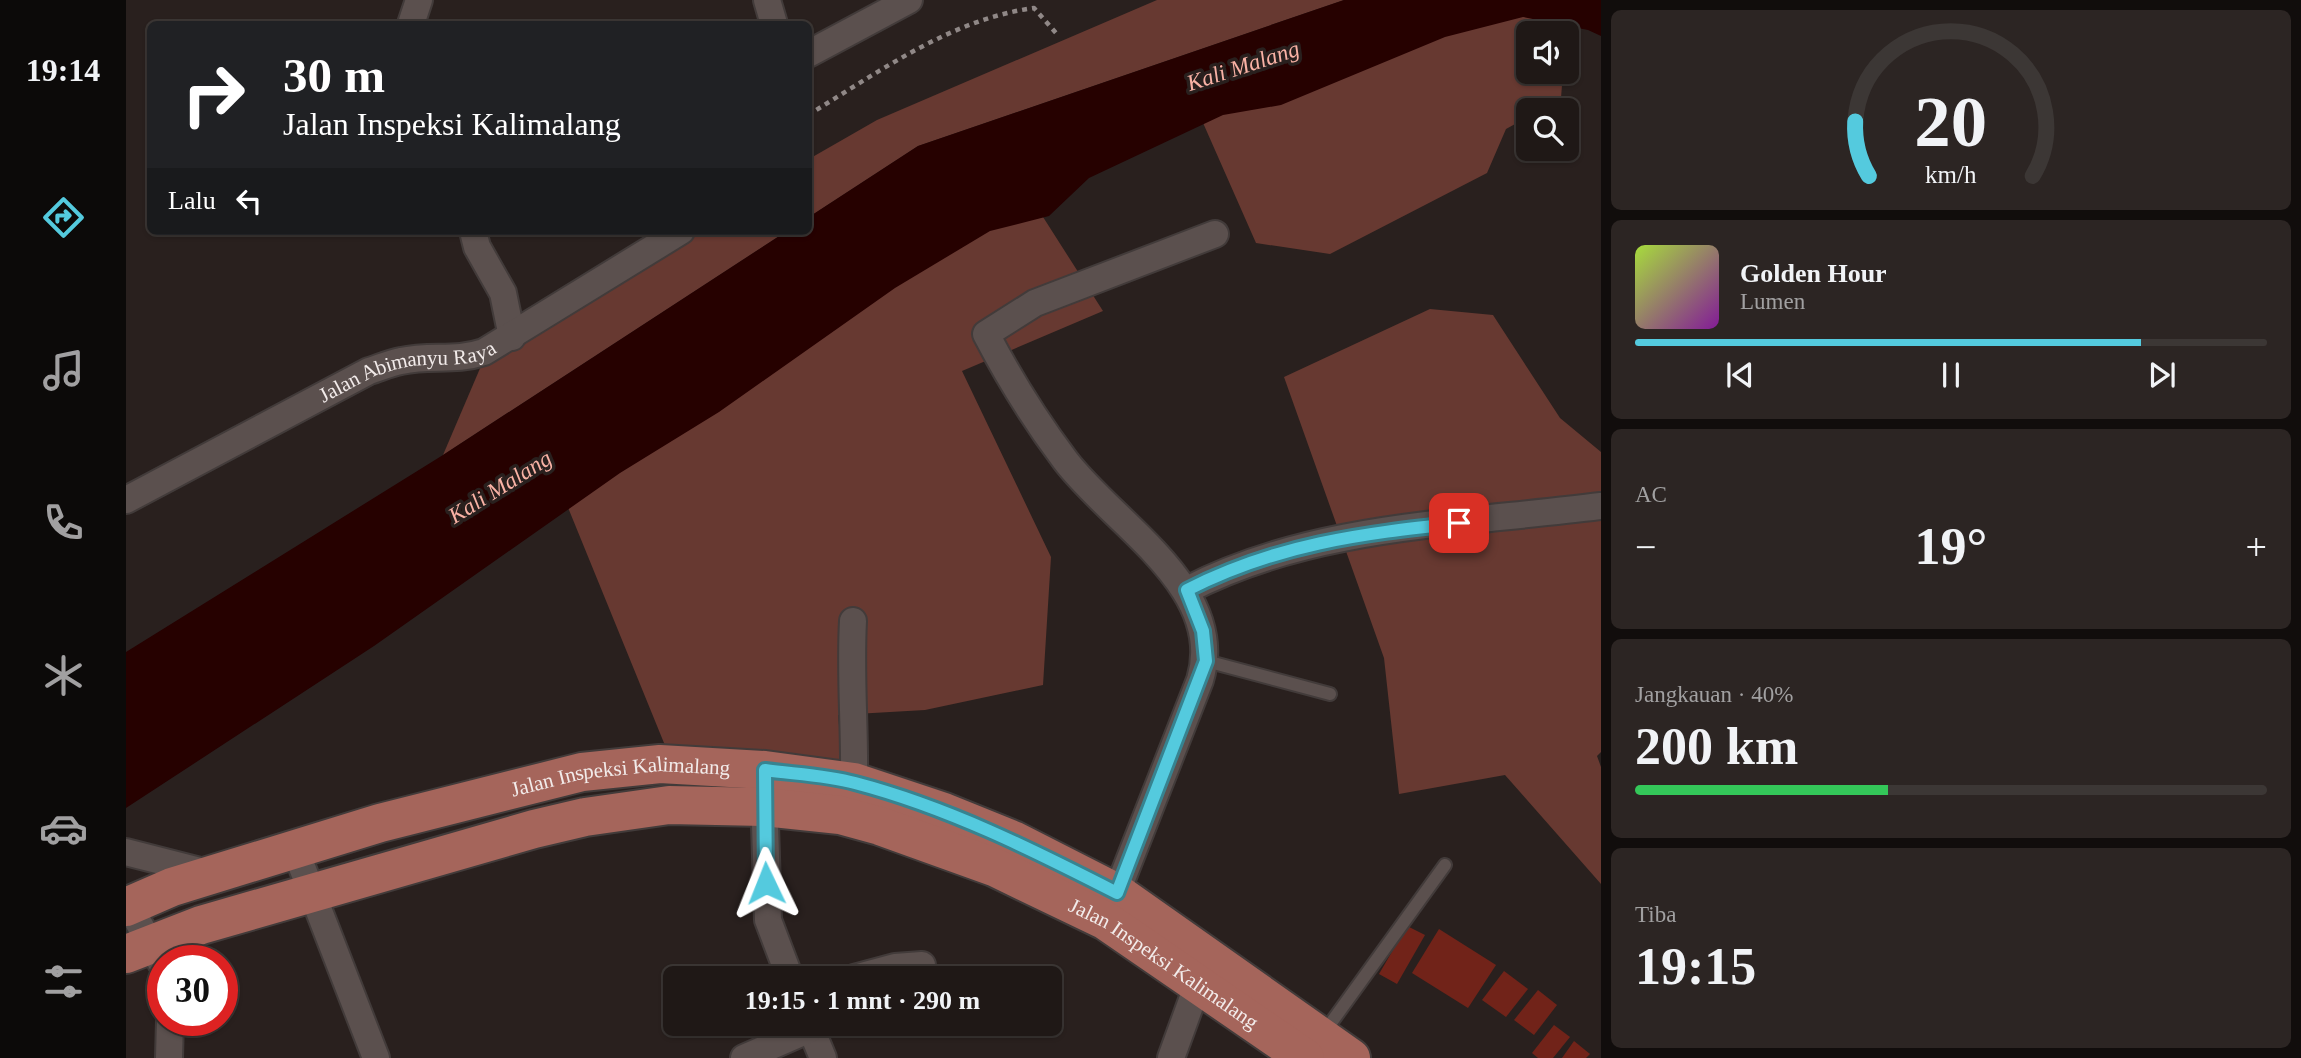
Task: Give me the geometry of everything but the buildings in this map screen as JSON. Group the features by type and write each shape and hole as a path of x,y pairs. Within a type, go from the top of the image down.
{"main road":[{"name":"Jalan Inspeksi Kalimalang","path":"128,907 212,874 295,849 524,785 582,772 660,764 765,770 854,782 944,812 1013,841 1313,1047 1351,1058"},
{"path":"524,785 534,829"},
{"name":"Jalan Inspeksi Kalimalang","path":"171,945 311,892 534,829 585,817 668,805 764,807 840,815 880,826 1111,907"}],"street":[{"path":"412,21 419,0"},
{"path":"767,0 773,21"},
{"path":"812,52 909,0"},
{"path":"1111,907 1206,661 1203,631 1187,590 1066,462 1011,381 986,334 1035,303 1215,234"},
{"path":"474,235 477,247 503,293 512,337"},
{"name":"Jalan Abimanyu Raya","path":"126,500 369,371 401,361 461,359 512,337 675,235"},
{"path":"1187,590 1224,571 1305,544 1360,534 1601,506"},
{"path":"853,621 850,673 855,723 854,782"},
{"path":"765,770 768,920 785,966"},
{"path":"295,849 376,1058"},
{"path":"126,852 212,874"},
{"path":"128,907 147,954"},
{"path":"908,966 922,965"},
{"path":"1171,1058 1203,969"},
{"path":"169,1058 170,1036"},
{"path":"744,1058 789,1036"},
{"path":"814,1036 823,1058"}],"lane":[{"path":"1206,661 1330,695"},
{"path":"1313,1047 1445,865"}],"path":[{"path":"812,113 919,48 1003,12 1034,8 1056,33"}],"shaded area":[{"path":"1157,0 1344,0 918,146 812,215 812,157 877,120"},
{"path":"1567,0 1566,21 1516,21 1516,84 1562,84 1561,98 1516,98 1516,124 1506,129 1487,173 1330,254 1256,243 1185,82"},
{"path":"1022,184 1103,311 962,371 1051,557 1043,685 925,710 838,715 845,789 673,765 547,456"},
{"path":"678,235 781,235 443,455 490,345"},
{"path":"1430,309 1493,315 1560,418 1601,452 1601,752 1597,756 1601,767 1601,884 1505,775 1399,794 1384,658 1284,377"}],"water":[{"name":"Kali Malang","path":"1344,0 1601,0 1601,36 1579,28 1579,21 1543,21 1523,17 1445,37 1281,105 1223,115 1089,178 1049,216 990,231 895,288 719,412 620,473 374,646 126,808 126,652 443,455 781,235 812,235 812,215 918,146"}],"route":[{"path":"766,883 765,770 854,782 944,812 1013,841 1117,893 1206,661 1203,631 1187,590 1224,571 1305,544 1360,534 1459,523"}]}
